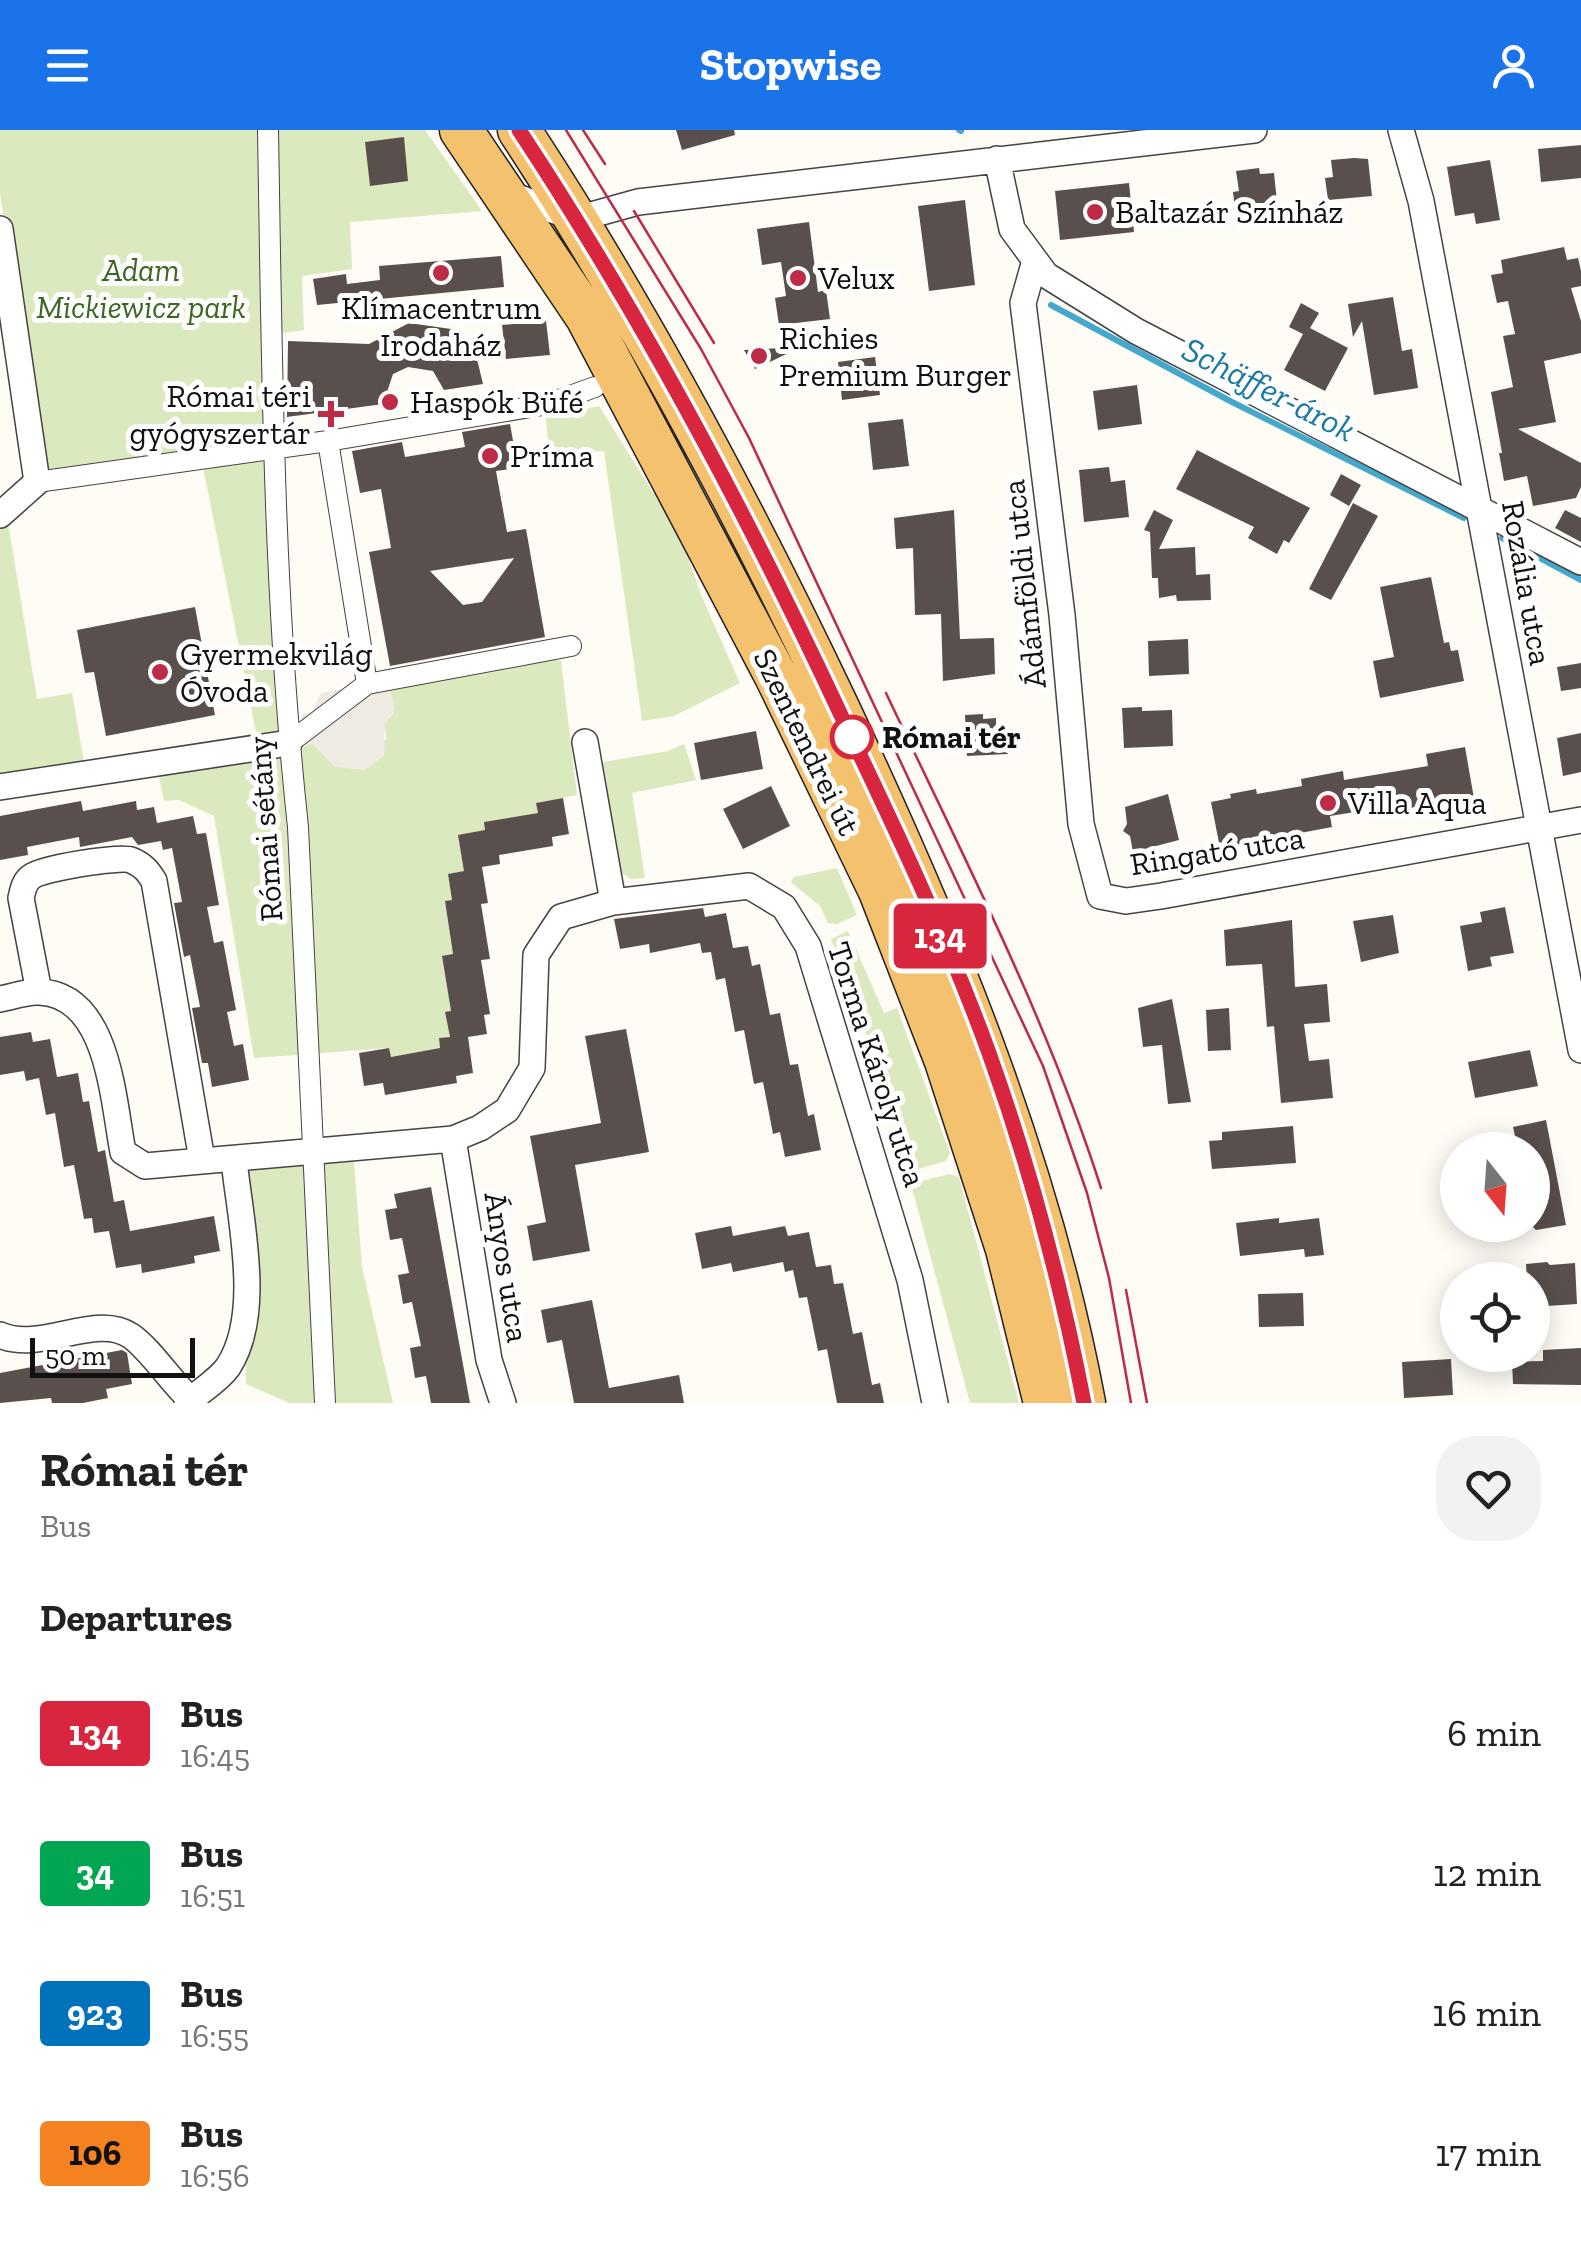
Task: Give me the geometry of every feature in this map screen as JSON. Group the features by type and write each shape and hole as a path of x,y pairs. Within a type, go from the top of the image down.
{"main road":[{"name":"Szentendrei út","path":"461,130 576,301 677,482 880,892 952,1080 1007,1249 1045,1403"},
{"name":"Szentendrei út","path":"519,130 577,220 722,473 892,823 988,1052 1046,1229 1084,1403"}],"street":[{"name":"Római sétány","path":"268,130 274,449 289,743 298,827 325,1403"},
{"path":"506,194 577,220 638,202 1254,130"},
{"name":"Rozália utca","path":"1400,130 1421,201 1581,1050"},
{"path":"997,159 1012,229 1034,264 1046,275 1136,331 1581,562"},
{"path":"576,301 577,220"},
{"path":"0,230 37,482"},
{"name":"Ádámföldi utca","path":"1034,264 1024,303 1062,615 1081,824 1100,896"},
{"path":"0,515 37,482 328,441 548,404 595,386"},
{"path":"328,441 366,684"},
{"path":"0,787 289,743 366,684 571,646"},
{"path":"586,742 612,902"},
{"name":"Ringató utca","path":"1100,896 1126,901 1581,820"},
{"path":"0,999 39,992 21,898 32,875 127,858 146,868 154,881 202,1160"},
{"name":"Torma Károly utca","path":"39,992 78,1008 101,1042 123,1152 145,1166 453,1139 480,1128 507,1110 532,1068 536,955 562,917 612,902 749,886 784,907 808,946 905,1263 935,1403"},
{"name":"Ányos utca","path":"453,1139 489,1360 502,1403"},
{"path":"0,1336 33,1342 100,1329 118,1331 133,1337 189,1401 225,1372 237,1352 246,1320 234,1160"}],"green space":[{"name":"Adam Mickiewicz park","path":"0,130 425,130 482,211 350,222 352,269 302,276 304,330 282,333 284,732 257,737 203,467 42,489 8,522 37,699 72,693 85,768 0,780 0,521 44,472 0,194"},
{"path":"599,406 681,537 702,597 740,683 674,716 642,721 604,451 549,455 546,418"},
{"path":"527,654 561,661 577,795 537,803 538,813 485,822 485,830 464,871 448,874 452,900 445,902 453,954 442,957 451,1011 445,1013 450,1037 439,1039 440,1048 391,1057 388,1048 254,1058 214,816 179,800 164,801 156,763 289,743 314,744 335,767 386,739 385,723 393,713 388,681"},
{"path":"684,744 696,780 632,793 645,878 631,879 620,872 603,762 668,751"},
{"path":"837,868 857,915 837,924 828,923 820,906 791,882 794,877"},
{"path":"848,931 884,1013 897,1008 950,1153 946,1161 907,1172 870,1044 831,939"},
{"path":"353,1150 362,1267 393,1403 289,1403 246,1384 246,1287 234,1160"},
{"path":"949,1174 959,1177 1019,1403 970,1403 911,1184"}],"shaded area":[{"path":"388,681 395,709 385,723 384,756 365,770 335,767 315,744 303,746 302,714 312,712 321,693"}],"building":[{"path":"676,130 734,130 735,135 682,150"},
{"path":"404,137 408,181 370,186 365,142"},
{"path":"1581,145 1581,178 1541,182 1538,149"},
{"path":"1368,159 1372,196 1328,200 1325,178 1333,177 1331,160"},
{"path":"1490,160 1500,220 1476,224 1474,213 1455,216 1447,167"},
{"path":"1259,168 1260,174 1274,173 1278,212 1236,217 1236,171"},
{"name":"Baltazár Színház","path":"1129,183 1134,232 1060,240 1055,191"},
{"path":"965,200 975,285 929,291 918,206"},
{"name":"Velux","path":"809,222 818,292 826,290 830,319 779,325 775,298 786,296 781,262 762,265 757,229"},
{"path":"1564,247 1567,260 1578,258 1581,271 1581,286 1571,288 1581,321 1581,353 1544,361 1556,422 1518,429 1581,463 1581,487 1576,498 1533,506 1527,476 1504,481 1491,392 1513,387 1503,336 1515,334 1508,301 1497,303 1491,275 1503,273 1501,260"},
{"name":"Klímacentrum Irodaház","path":"501,256 504,287 317,305 313,279 346,274 347,284 380,280 379,266"},
{"path":"1393,297 1402,351 1412,349 1418,388 1374,395 1362,321 1353,337 1348,304"},
{"path":"1301,303 1319,313 1310,328 1348,348 1325,391 1284,370 1303,334 1289,327"},
{"path":"546,321 550,355 506,359 502,325"},
{"path":"409,323 451,329 465,340 477,359 483,384 444,390 433,371 408,367 393,374 383,404 287,417 288,341 369,344"},
{"name":"Richies Premium Burger","path":"801,347 755,369 744,350"},
{"path":"875,357 880,395 842,400 838,362"},
{"path":"1137,385 1142,424 1098,430 1093,391"},
{"path":"903,419 909,466 873,470 868,423"},
{"path":"510,424 518,468 496,471 507,532 526,529 545,637 390,666 369,552 391,548 381,489 360,493 352,451 402,442 405,457 465,447 462,432","holes":["514,558 482,602 463,605 430,571"]},
{"path":"1197,450 1310,508 1289,543 1284,540 1277,554 1248,538 1254,527 1176,489"},
{"path":"1109,467 1111,482 1125,480 1129,517 1084,522 1079,470"},
{"path":"1341,474 1361,485 1349,506 1330,495"},
{"path":"1353,503 1378,516 1331,600 1309,589"},
{"path":"954,510 960,639 994,638 995,674 943,681 941,614 915,615 913,548 896,549 894,518"},
{"path":"1154,510 1173,520 1159,549 1195,547 1196,575 1210,574 1211,600 1177,601 1176,595 1159,598 1158,578 1152,578 1150,532 1144,530"},
{"path":"1565,510 1581,518 1581,542 1555,528"},
{"path":"1431,577 1444,643 1449,642 1451,651 1458,650 1464,681 1380,698 1373,661 1394,657 1380,587"},
{"name":"Gyermekvilág Óvoda","path":"195,607 215,715 106,736 94,672 85,673 77,630"},
{"path":"1188,639 1189,674 1149,676 1148,641"},
{"path":"1581,663 1581,688 1561,691 1557,667"},
{"path":"1142,707 1142,711 1172,710 1173,746 1124,748 1122,708"},
{"path":"983,714 983,719 996,718 996,727 1003,726 1008,754 967,756 965,715"},
{"path":"756,731 763,769 701,780 694,743"},
{"path":"1581,733 1581,772 1563,776 1557,738"},
{"path":"1465,747 1475,804 1436,811 1435,804 1380,813 1380,808 1330,816 1332,827 1220,848 1211,802 1231,798 1230,794 1302,786 1301,779 1343,771 1344,780 1428,766 1426,754"},
{"path":"771,786 790,826 743,849 723,809"},
{"path":"1168,794 1179,840 1133,852 1130,836 1123,831 1127,824 1125,807"},
{"path":"563,798 569,834 552,837 553,846 499,855 500,864 482,867 488,903 481,904 490,959 481,960 490,1014 484,1015 487,1034 468,1037 473,1073 456,1076 457,1083 385,1095 383,1083 364,1086 359,1053 389,1048 391,1057 440,1048 439,1038 450,1037 445,1012 451,1011 442,956 453,954 445,901 452,900 448,874 464,871 458,835 485,830 484,822 538,813 536,803"},
{"path":"81,801 83,811 136,801 137,810 154,807 157,823 193,816 197,834 206,833 219,905 207,907 214,943 223,941 236,1010 227,1012 234,1046 243,1044 249,1080 212,1087 208,1063 202,1063 192,1008 200,1007 190,955 184,957 174,903 182,902 172,848 163,850 161,841 138,845 132,837 80,847 79,837 27,847 28,855 0,860 0,816"},
{"path":"1505,907 1514,953 1490,957 1492,966 1468,971 1460,926 1482,922 1480,912"},
{"path":"703,908 705,917 726,913 733,948 748,946 752,966 760,964 770,1015 780,1013 790,1065 798,1064 808,1116 814,1114 821,1150 785,1157 780,1132 773,1134 763,1082 754,1084 744,1030 735,1032 725,978 716,980 711,952 702,953 700,943 650,953 649,944 620,949 614,919"},
{"path":"1393,915 1399,953 1361,962 1353,921"},
{"path":"1292,920 1295,987 1327,984 1330,1022 1304,1024 1309,1061 1329,1059 1333,1098 1281,1103 1274,1026 1267,1027 1262,964 1226,966 1224,930"},
{"path":"1172,999 1191,1102 1168,1104 1162,1045 1143,1047 1138,1008"},
{"path":"1229,1008 1231,1050 1208,1051 1206,1010"},
{"path":"626,1029 649,1152 575,1165 590,1251 533,1261 527,1226 546,1222 530,1136 601,1123 585,1036"},
{"path":"31,1032 33,1042 50,1039 57,1077 78,1073 83,1102 89,1101 98,1152 105,1150 114,1202 124,1200 130,1231 214,1216 220,1251 194,1256 195,1263 142,1273 141,1264 116,1268 109,1231 94,1233 92,1218 84,1219 74,1165 64,1167 55,1113 46,1115 39,1078 26,1081 24,1071 0,1075 0,1037"},
{"path":"1530,1050 1538,1086 1475,1098 1468,1062"},
{"path":"1546,1120 1548,1132 1514,1132 1513,1127"},
{"path":"1293,1126 1296,1163 1212,1169 1209,1141 1222,1140 1222,1132"},
{"path":"1550,1141 1566,1225 1550,1228"},
{"path":"431,1187 470,1403 431,1403 426,1376 415,1378 410,1348 421,1346 412,1302 403,1304 398,1275 409,1273 402,1238 390,1240 385,1210 397,1208 394,1194"},
{"path":"1279,1218 1279,1223 1319,1218 1324,1255 1305,1257 1304,1249 1240,1256 1236,1223"},
{"path":"731,1226 733,1236 785,1226 788,1236 809,1232 816,1267 831,1265 834,1284 843,1283 853,1334 862,1332 872,1385 880,1383 884,1403 837,1403 827,1349 818,1351 807,1297 799,1298 793,1270 785,1272 783,1262 733,1272 731,1263 702,1269 695,1233"},
{"path":"1575,1263 1577,1304 1550,1306 1550,1265"},
{"path":"1303,1293 1304,1326 1259,1327 1258,1294"},
{"path":"592,1300 609,1388 679,1375 684,1403 574,1403 562,1340 547,1343 541,1310"},
{"path":"1581,1348 1581,1385 1513,1384 1512,1372 1550,1372 1550,1350"},
{"path":"122,1350 127,1353 132,1384 106,1389 108,1398 83,1403 52,1403 51,1398 0,1403 0,1373"},
{"path":"1440,1360 1440,1372 1452,1372 1453,1395 1404,1398 1402,1362"}],"waterway":[{"name":"Schäffer-árok","path":"1051,305 1232,402 1464,518"},
{"name":"Schäffer-árok","path":"1502,538 1581,580"}],"tram line":[{"path":"566,130 701,349 749,438 1043,1066 1087,1193 1109,1278 1131,1403"},
{"path":"583,130 605,164"},
{"path":"634,211 714,343"},
{"path":"886,693 1029,999 1101,1188"},
{"path":"1126,1290 1147,1403"}],"bus line":[{"name":"134","path":"519,130 577,220 722,473 892,823 988,1052 1046,1229 1084,1403"}],"place":[{"name":"Baltazár Színház","path":"1095,212"},
{"name":"Klímacentrum Irodaház","path":"441,273"},
{"name":"Velux","path":"798,278"},
{"name":"Richies Premium Burger","path":"759,356"},
{"name":"Haspók Büfé","path":"390,402"},
{"name":"Római téri gyógyszertár","path":"331,414"},
{"name":"Príma","path":"490,456"},
{"name":"Gyermekvilág Óvoda","path":"160,672"},
{"name":"Római tér","path":"852,737"},
{"name":"Villa Aqua","path":"1328,803"}]}
